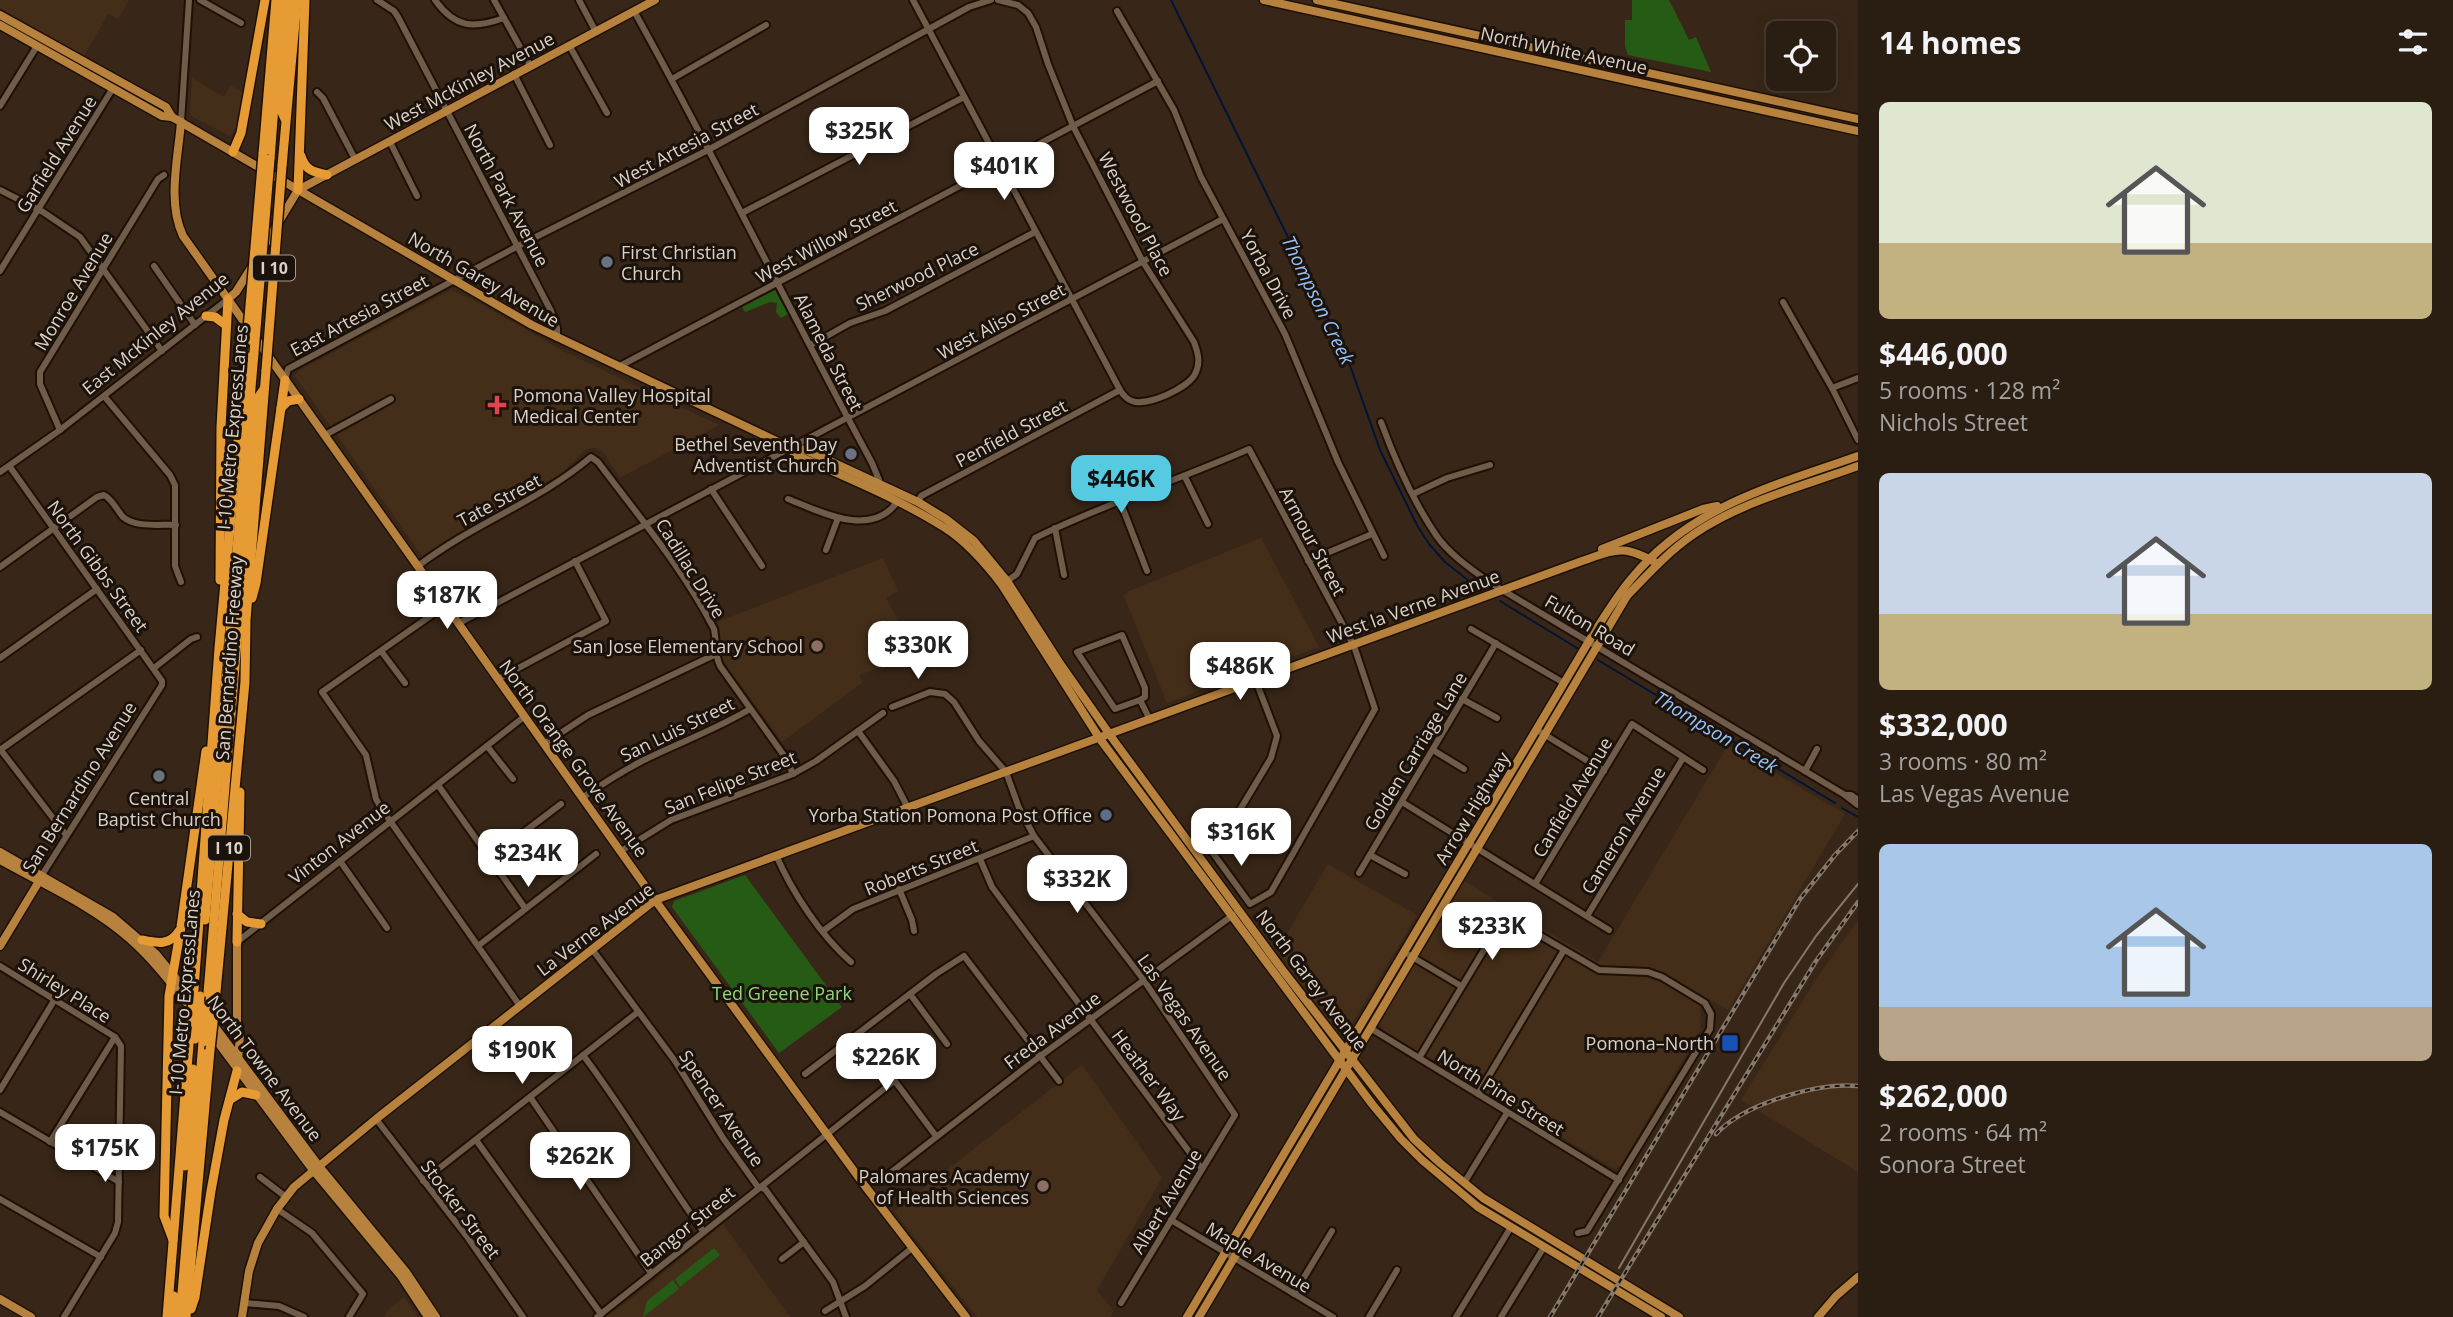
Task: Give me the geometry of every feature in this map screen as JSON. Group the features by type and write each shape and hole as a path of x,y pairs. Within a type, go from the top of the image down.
{"highway":[{"path":"233,152 243,122 265,0"},
{"name":"San Bernardino Freeway","path":"187,1317 200,1041 197,993 219,648 267,157 276,0"},
{"name":"I-10 Metro ExpressLanes","path":"197,993 254,353 267,157 282,0"},
{"path":"286,121 281,110 290,0"},
{"name":"San Bernardino Freeway","path":"167,1317 173,1240 200,1041 214,1013 245,682 246,620 297,0"},
{"path":"298,190 305,0"},
{"path":"301,154 306,168 327,175"},
{"path":"219,648 221,427 228,299"},
{"path":"206,316 215,317 226,325"},
{"path":"246,620 256,583 285,380"},
{"name":"I-10 Metro ExpressLanes","path":"173,1317 200,1041 206,1005 257,399 265,387"},
{"path":"280,410 288,401 299,399"},
{"path":"173,1240 164,1216 172,978 217,680"},
{"path":"237,942 245,682"},
{"path":"237,914 247,922 261,924"},
{"path":"142,940 164,943 171,941 181,927"},
{"name":"I-10 Metro ExpressLanes","path":"180,1317 200,1041"},
{"path":"187,1317 195,1297 211,1191 237,1071"},
{"path":"230,1100 242,1092 256,1095"}],"main road":[{"name":"West McKinley Avenue","path":"298,190 655,0"},
{"name":"North White Avenue","path":"1264,0 1858,131"},
{"name":"North White Avenue","path":"1317,0 1858,119"},
{"name":"North Garey Avenue","path":"0,15 166,107 172,117"},
{"name":"North Garey Avenue","path":"0,25 162,116 181,122 557,338 791,448 806,450 918,502 974,541 1110,735 1196,850 1253,944 1387,1122 1422,1160 1478,1207 1661,1317"},
{"name":"North Orange Grove Avenue","path":"181,122 176,194 177,220 183,236 655,900 912,1248 967,1317"},
{"name":"East McKinley Avenue","path":"228,299 236,292 298,190"},
{"name":"North Garey Avenue","path":"791,448 794,454 946,528 1005,583 1100,739 1181,847 1276,960 1414,1139 1464,1183 1532,1229 1679,1317"},
{"name":"Arrow Highway","path":"1199,1317 1230,1255 1345,1051 1408,954 1564,683 1620,592 1650,558 1682,530 1724,505 1858,456"},
{"name":"Arrow Highway","path":"1473,845 1546,735 1628,596 1658,564 1695,534 1728,515 1858,466"},
{"path":"897,502 900,497 925,510 936,512"},
{"path":"1582,561 1586,555 1703,509 1724,505"},
{"name":"West la Verne Avenue","path":"1100,739 1616,550 1634,551 1658,564"},
{"name":"La Verne Avenue","path":"242,1317 253,1257 277,1209 286,1197 316,1167 655,900 1100,739"},
{"path":"1181,847 1196,850"},
{"name":"North Towne Avenue","path":"0,852 130,938 172,978"},
{"name":"North Towne Avenue","path":"0,860 113,917 142,940 238,1060 428,1317"},
{"name":"San Bernardino Avenue","path":"0,946 40,878"},
{"path":"237,942 237,1023 240,1035 237,1071"},
{"path":"1253,944 1276,960"},
{"name":"Arrow Highway","path":"1187,1317 1230,1255 1346,1068 1408,954"},
{"path":"1273,972 1282,975 1290,986 1301,993"},
{"path":"222,1043 234,1031 237,1023"},
{"name":"North Towne Avenue","path":"222,1043 237,1071 400,1263 436,1317"},
{"path":"1438,1174 1445,1174 1458,1185 1464,1183"},
{"path":"1511,1227 1517,1225 1527,1230 1532,1229"},
{"path":"1818,1317 1836,1296 1858,1277"},
{"path":"0,1298 32,1317"}],"street":[{"path":"181,122 189,0"},
{"path":"201,0 241,23"},
{"name":"North Park Avenue","path":"377,0 394,11 398,17 555,320 557,338"},
{"path":"435,0 446,14 464,24 485,24 504,18"},
{"path":"494,0 530,65"},
{"path":"579,0 596,32"},
{"path":"913,0 1119,390"},
{"path":"928,30 969,7 991,0"},
{"name":"Westwood Place","path":"998,0 1018,5 1028,13 1036,27 1073,126 1143,262 1199,354 1199,364 1193,378 1183,387 1152,401 1131,401 1119,390"},
{"name":"Alameda Street","path":"634,11 811,345 872,463 878,483"},
{"name":"Yorba Drive","path":"1117,11 1174,110 1201,177 1285,334 1338,462 1384,556"},
{"path":"672,79 766,25"},
{"name":"West Artesia Street","path":"454,280 708,150 928,30"},
{"path":"569,45 607,113"},
{"path":"0,106 37,46"},
{"path":"514,74 550,145"},
{"name":"West Willow Street","path":"618,367 1158,80"},
{"name":"Garfield Avenue","path":"0,271 113,89"},
{"path":"317,92 355,159"},
{"path":"741,213 964,97"},
{"path":"390,142 417,196"},
{"name":"Monroe Avenue","path":"60,430 40,384 40,372 158,179 164,175"},
{"path":"0,190 43,212 80,237 162,351"},
{"name":"West Aliso Street","path":"459,623 1223,219"},
{"name":"Sherwood Place","path":"811,345 850,323 885,311 1035,232"},
{"path":"155,266 195,325"},
{"name":"East Artesia Street","path":"285,380 288,369 454,280"},
{"name":"East McKinley Avenue","path":"0,472 60,430 228,299"},
{"path":"1783,302 1858,440"},
{"path":"1832,388 1858,379"},
{"name":"Penfield Street","path":"918,502 921,496 1119,390"},
{"path":"104,396 170,475 175,485 175,566 181,582"},
{"path":"325,435 391,399"},
{"path":"1849,420 1858,416"},
{"name":"Fulton Road","path":"1381,422 1413,494 1443,543 1468,567 1858,805"},
{"name":"Armour Street","path":"1185,477 1249,449 1354,646 1375,709 1272,892 1250,904 1210,849 1223,838 1271,758 1277,736 1256,681"},
{"name":"Tate Street","path":"418,566 444,546 559,483 592,457"},
{"name":"Cadillac Drive","path":"592,457 648,524 707,616 716,638 715,655 785,757 793,774"},
{"path":"1413,494 1447,478 1490,465"},
{"name":"North Gibbs Street","path":"9,467 162,681"},
{"path":"1005,583 1017,574 1035,538 1185,477 1208,524"},
{"path":"711,489 762,566"},
{"path":"0,567 97,497 104,495 111,499 125,518 135,523 176,525"},
{"path":"788,499 838,518 859,521 871,519 897,502"},
{"path":"1121,501 1147,571"},
{"path":"1724,505 1728,515"},
{"path":"826,550 838,518"},
{"path":"1055,528 1064,575"},
{"path":"1308,561 1372,534"},
{"path":"498,679 606,621 575,561"},
{"path":"0,658 97,589"},
{"path":"446,605 323,692 361,746 369,764 376,799 390,822 520,1006"},
{"path":"1471,629 1564,683"},
{"path":"1122,635 1145,688 1145,697 1140,700 1115,709 1077,652 1122,635"},
{"path":"154,668 197,637"},
{"name":"Golden Carriage Lane","path":"1359,873 1496,643"},
{"path":"66,835 0,750 141,650"},
{"path":"381,651 405,683"},
{"path":"544,744 588,715 715,655"},
{"name":"San Bernardino Avenue","path":"40,878 162,685 162,681"},
{"name":"Las Vegas Avenue","path":"892,707 930,692 946,694 954,702 979,741 1006,772 1019,808 1034,836 1143,979 1236,1115"},
{"path":"1462,699 1497,718"},
{"path":"1140,700 1150,720"},
{"name":"San Luis Street","path":"582,798 643,760 702,735 750,709"},
{"name":"San Felipe Street","path":"621,851 671,820 793,774 816,761 883,713"},
{"name":"Vinton Avenue","path":"237,942 525,716"},
{"name":"Canfield Avenue","path":"1535,884 1632,724 1684,758"},
{"path":"1537,730 1604,771"},
{"path":"858,731 894,781 908,808"},
{"path":"487,746 513,779"},
{"path":"1805,771 1817,749"},
{"path":"1433,750 1464,769"},
{"path":"1684,758 1703,770"},
{"name":"Cameron Avenue","path":"1587,916 1684,758"},
{"path":"438,785 525,908"},
{"name":"Fulton Road","path":"1845,795 1858,800"},
{"path":"1402,802 1609,930"},
{"path":"490,858 561,804"},
{"name":"Roberts Street","path":"823,931 853,909 1034,836"},
{"path":"478,946 596,854"},
{"path":"776,855 789,884 839,952 851,962"},
{"path":"1370,855 1405,874"},
{"name":"Heather Way","path":"980,859 992,887 1202,1169"},
{"path":"340,861 387,928"},
{"path":"899,889 912,919 914,931"},
{"name":"Freda Avenue","path":"885,1177 1039,1057 1236,912"},
{"path":"1419,1058 1505,918 1510,918 1605,972 1648,972 1705,1003 1711,1014 1710,1029 1587,1231 1578,1233"},
{"name":"Spencer Avenue","path":"592,949 675,1061 723,1138 758,1187 765,1189 833,1282 846,1317"},
{"path":"1478,1094 1564,950"},
{"path":"1408,954 1461,986"},
{"path":"805,1074 964,956 1059,1081"},
{"name":"Shirley Place","path":"0,966 115,1037"},
{"path":"910,994 947,1044"},
{"path":"0,1090 55,999"},
{"path":"423,1181 638,1012"},
{"name":"North Pine Street","path":"1370,1028 1619,1180"},
{"path":"859,1033 936,1136"},
{"path":"50,1142 115,1037 121,1046 118,1223 115,1233 64,1317"},
{"path":"583,1055 617,1101 672,1188 703,1231"},
{"name":"Bangor Street","path":"599,1315 894,1081"},
{"path":"530,1097 651,1273"},
{"path":"0,1112 119,1182"},
{"path":"1464,1183 1507,1113"},
{"name":"Albert Avenue","path":"1121,1303 1236,1115"},
{"name":"Stocker Street","path":"376,1119 468,1238 523,1317"},
{"path":"476,1140 599,1315"},
{"path":"260,1177 286,1197"},
{"path":"0,1199 101,1257"},
{"path":"277,1209 312,1233 363,1294 349,1317"},
{"name":"Maple Avenue","path":"1171,1220 1333,1317"},
{"path":"1456,1317 1511,1227"},
{"path":"1294,1294 1332,1231"},
{"path":"782,1259 804,1242"},
{"path":"1501,1317 1544,1247"},
{"path":"825,1311 865,1286 912,1248"},
{"path":"1369,1317 1397,1270"},
{"path":"244,1303 279,1306 304,1317"}],"shaded area":[{"path":"0,0 129,0 118,19 108,14 84,56 0,8"},
{"path":"192,78 224,97 231,86 244,93 238,126 230,136 190,114"},
{"name":"Pomona Valley Hospital Medical Center","path":"451,290 563,351 719,425 620,478 603,452 594,448 586,449 562,473 422,556 295,376 298,371"},
{"path":"1261,538 1319,647 1167,703 1124,596 1127,592"},
{"name":"San Jose Elementary School","path":"883,558 898,591 886,598 917,654 859,675 863,682 782,742 724,662 717,622"},
{"path":"1728,745 1845,814 1728,1010 1708,998 1700,1009 1701,1029 1621,1165 1615,1169 1383,1031 1380,1022 1464,881 1598,962"},
{"path":"1328,864 1417,915 1344,1034 1337,1032 1332,1026 1277,950"},
{"path":"1858,920 1858,1172 1741,1100 1815,981"},
{"name":"Palomares Academy of Health Sciences","path":"1082,1065 1162,1178 1097,1290 1114,1311 1110,1317 977,1317 894,1211"},
{"path":"723,1224 790,1317 605,1317 639,1293"},
{"path":"404,1297 418,1317 384,1317 389,1309"}],"green space":[{"path":"1632,0 1669,0 1689,40 1696,37 1711,72 1628,55 1625,46 1625,20 1632,20"},
{"path":"775,290 788,314 781,318 776,312 777,303 770,302 745,312 742,307"},
{"name":"Ted Greene Park","path":"745,875 842,1007 779,1053 672,907 674,901"},
{"path":"714,1248 720,1255 680,1287 675,1279"},
{"path":"673,1280 679,1289 643,1317 647,1301"}],"waterway":[{"name":"Thompson Creek","path":"1171,0 1347,357 1380,450 1418,527 1445,562 1478,588"},
{"name":"Thompson Creek","path":"1500,601 1577,648"},
{"name":"Thompson Creek","path":"1598,660 1835,803"},
{"name":"Thompson Creek","path":"1842,808 1858,817"}],"tram line":[{"path":"1619,1268 1784,983 1816,936 1858,884"}],"railway":[{"path":"1550,1317 1800,899 1858,831"},
{"path":"1598,1317 1816,961 1858,902"},
{"path":"1716,1134 1744,1113 1782,1097 1822,1088 1858,1086"}],"place":[{"name":"First Christian Church","path":"607,262"},
{"name":"Pomona Valley Hospital Medical Center","path":"497,405"},
{"name":"Bethel Seventh Day Adventist Church","path":"851,454"},
{"name":"San Jose Elementary School","path":"817,646"},
{"name":"Central Baptist Church","path":"159,776"},
{"name":"Yorba Station Pomona Post Office","path":"1106,815"},
{"name":"Pomona–North","path":"1730,1043"},
{"name":"Palomares Academy of Health Sciences","path":"1043,1186"}]}
